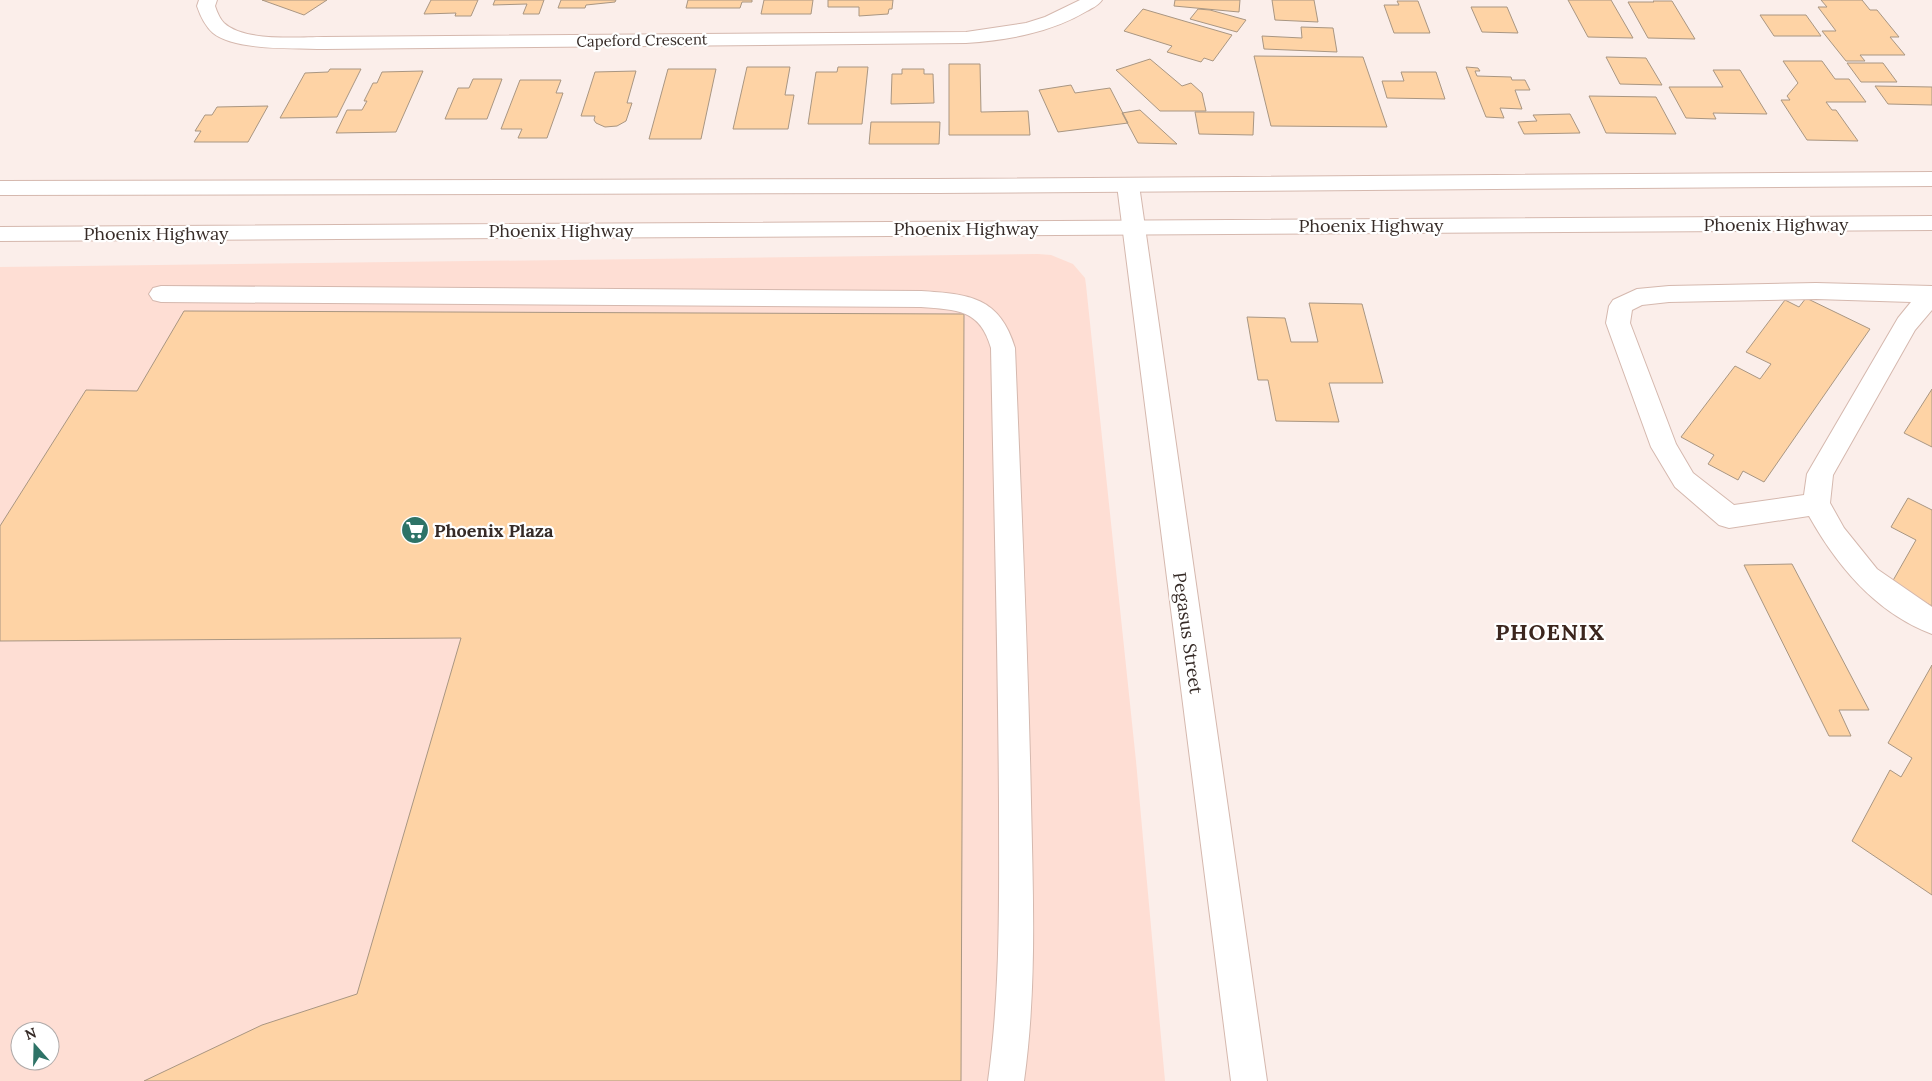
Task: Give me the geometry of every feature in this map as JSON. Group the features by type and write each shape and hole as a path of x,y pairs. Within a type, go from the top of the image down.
{"main road":[{"name":"Capeford Crescent","path":"208,0 206,6 212,20 225,33 258,40 324,43 982,37 1026,30 1071,14 1093,0"},
{"path":"0,188 1128,185 1932,179"},
{"name":"Pegasus Street","path":"1128,185 1249,1081"},
{"name":"Phoenix Highway","path":"0,234 1133,226 1932,223"},
{"path":"1816,504 1729,517 1684,480 1664,447 1618,323 1621,306 1637,297 1669,294 1816,291 1932,294"},
{"path":"161,294 921,299 954,302 976,310 988,317 997,329 1003,348 1015,774 1016,934 1014,1035 1006,1081"},
{"path":"1932,300 1921,306 1901,332 1820,474 1816,504 1834,536 1867,577 1913,611 1932,621"}],"shaded area":[{"path":"1038,254 1051,255 1073,264 1085,278 1136,761 1165,1081 0,1081 0,267"}],"building":[{"path":"262,0 327,0 304,15"},
{"path":"431,0 478,0 471,16 455,16 456,13 424,14"},
{"path":"495,0 544,0 539,14 523,14 527,4 493,5"},
{"path":"561,0 616,0 615,2 586,5 585,8 558,8"},
{"path":"688,0 752,0 752,2 742,2 740,8 686,8"},
{"path":"764,0 813,0 811,14 761,14"},
{"path":"828,0 893,0 892,9 889,9 888,14 859,16 859,7 828,7"},
{"path":"1175,0 1240,0 1239,12 1174,6"},
{"path":"1272,0 1314,0 1318,22 1275,20"},
{"path":"1568,0 1611,0 1633,38 1588,37"},
{"path":"1821,0 1862,0 1870,10 1877,10 1899,37 1890,37 1905,55 1860,55 1865,61 1846,61 1822,31 1836,31 1818,7 1827,7"},
{"path":"1397,1 1418,1 1430,33 1394,33 1384,5 1399,5"},
{"path":"1672,1 1695,39 1648,38 1628,2"},
{"path":"1471,7 1507,7 1518,33 1482,32"},
{"path":"1143,9 1232,35 1213,61 1204,58 1201,62 1167,52 1172,46 1124,31"},
{"path":"1198,9 1210,10 1246,20 1237,32 1190,19"},
{"path":"1760,15 1806,15 1821,36 1774,36"},
{"path":"1301,27 1333,28 1337,52 1264,49 1262,36 1302,38"},
{"path":"1254,56 1363,57 1387,127 1271,126"},
{"path":"1606,57 1646,58 1662,85 1620,84"},
{"path":"1150,59 1182,86 1191,83 1202,93 1206,111 1160,111 1116,70"},
{"path":"1783,61 1822,61 1835,79 1849,79 1866,102 1826,102 1832,110 1836,110 1858,141 1807,140 1781,100 1790,100 1787,96 1798,83"},
{"path":"1847,63 1883,63 1897,82 1861,82"},
{"path":"949,64 980,64 981,112 1028,111 1030,135 949,135"},
{"path":"747,67 790,67 785,95 794,95 788,129 733,129"},
{"path":"838,67 868,67 862,124 808,124 816,72 837,72"},
{"path":"1466,67 1478,68 1480,71 1475,71 1477,76 1511,77 1512,80 1525,80 1530,90 1515,90 1522,109 1500,108 1504,118 1486,117"},
{"path":"330,69 361,69 337,117 280,118 305,73 328,72"},
{"path":"668,69 716,69 701,139 649,139"},
{"path":"902,69 924,69 924,74 933,74 934,103 891,104 892,74 902,74"},
{"path":"1713,70 1740,70 1767,114 1713,113 1716,119 1686,118 1669,87 1723,87"},
{"path":"423,71 396,132 336,133 347,110 362,110 367,101 364,101 373,83 377,83 382,72"},
{"path":"636,71 627,103 632,103 626,121 617,126 605,127 596,123 594,120 595,116 581,116 595,72"},
{"path":"1401,72 1436,72 1445,99 1387,98 1382,81 1404,81"},
{"path":"473,79 502,79 487,119 445,119 458,88 469,88"},
{"path":"520,80 561,80 556,93 563,93 547,138 518,138 522,129 501,129"},
{"path":"1071,85 1075,93 1110,88 1128,123 1058,132 1039,90"},
{"path":"1875,86 1932,87 1932,105 1888,104"},
{"path":"1589,96 1656,97 1676,134 1606,133"},
{"path":"268,106 248,142 194,142 201,131 195,131 205,115 212,115 217,107"},
{"path":"1140,110 1177,144 1138,143 1122,113"},
{"path":"1195,112 1254,112 1253,135 1199,134"},
{"path":"1570,114 1580,133 1524,134 1518,122 1537,121 1533,115"},
{"path":"871,122 940,122 939,144 869,144"},
{"path":"1806,298 1870,329 1764,482 1743,471 1738,480 1708,464 1714,455 1681,437 1735,366 1760,379 1771,364 1746,352 1785,300 1799,307"},
{"path":"1309,303 1362,304 1383,383 1329,383 1339,422 1276,421 1268,380 1258,380 1247,317 1285,318 1291,342 1318,342"},
{"path":"184,311 964,314 961,1081 144,1081 262,1025 357,994 461,638 0,641 0,526 86,390 137,391"},
{"path":"1932,389 1932,447 1904,433"},
{"path":"1908,498 1932,510 1932,606 1891,584 1916,540 1891,527"},
{"path":"1792,564 1869,710 1839,710 1851,736 1829,736 1744,565"},
{"path":"1932,665 1932,895 1852,841 1890,770 1901,777 1912,758 1888,743"}],"place":[{"name":"Phoenix Plaza","path":"415,530"}],"district":[{"name":"PHOENIX","path":"1550,632"}]}
